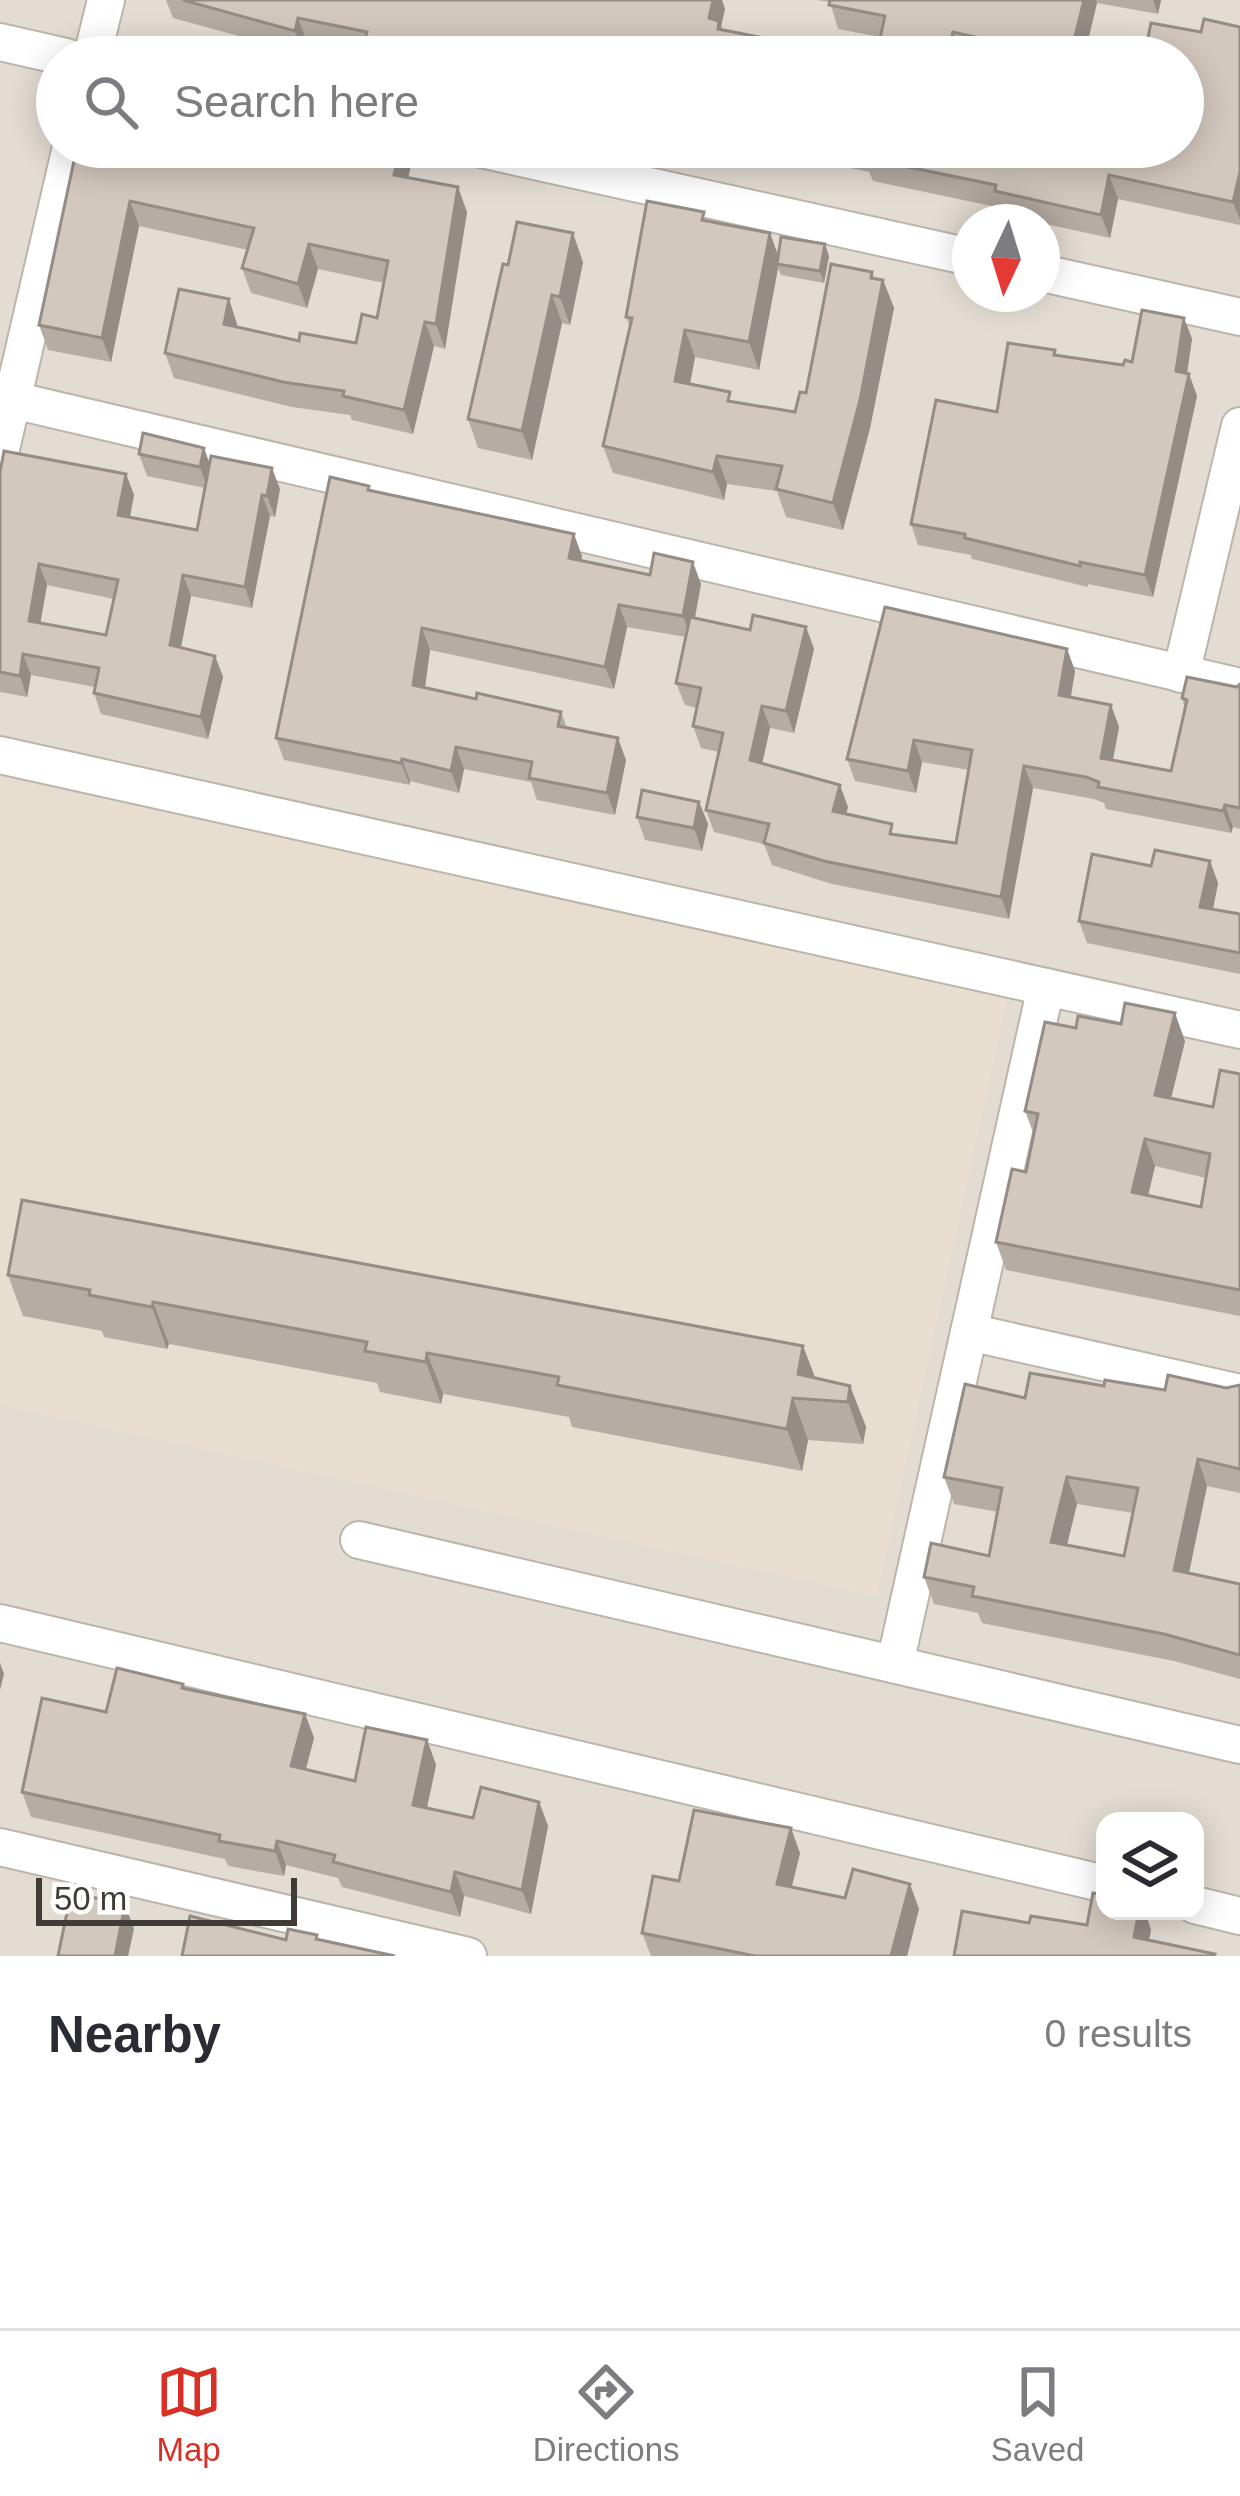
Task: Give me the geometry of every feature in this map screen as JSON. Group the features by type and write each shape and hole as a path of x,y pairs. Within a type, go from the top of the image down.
{"street":[{"path":"97,36 106,0"},
{"path":"0,42 36,50"},
{"path":"0,453 6,398 66,168"},
{"path":"567,168 952,253"},
{"path":"1060,278 1240,317"},
{"path":"6,398 1240,687"},
{"path":"1181,674 1240,426"},
{"path":"0,755 1240,1030"},
{"path":"895,1664 1046,987"},
{"path":"968,1332 1240,1393"},
{"path":"359,1540 1240,1744"},
{"path":"0,1623 1096,1882"},
{"path":"0,1847 468,1956"},
{"path":"1204,1907 1240,1916"}],"shaded area":[{"path":"0,0 1240,0 1240,1956 0,1956"},
{"path":"0,777 1008,996 877,1596 0,1405"}],"building":[{"path":"183,0 713,0 709,18 719,21 718,29 754,36 366,36 367,32 298,18 295,31"},
{"path":"830,0 1084,0 1075,36 953,32 952,36 881,36 885,16 829,5"},
{"path":"1204,19 1240,27 1240,172 1233,202 1109,175 1101,215 995,191 996,185 913,168 1204,168 1204,36 1148,36 1151,23 1201,32"},
{"path":"73,168 396,168 394,175 458,187 436,324 425,322 404,410 343,396 344,391 283,382 165,353 179,289 229,299 224,324 299,341 300,333 356,343 362,314 377,318 388,261 309,244 298,284 242,268 254,228 130,201 102,338 39,325"},
{"path":"647,201 704,212 702,220 770,233 749,342 685,330 675,381 730,392 728,401 795,412 800,392 806,393 831,264 872,272 871,278 883,280 860,400 833,503 776,489 782,466 717,456 713,472 603,446 632,318 626,317"},
{"path":"517,222 573,233 560,297 552,295 522,431 468,419"},
{"path":"781,237 825,244 820,271 777,264"},
{"path":"1142,310 1184,318 1176,371 1189,374 1145,575 1080,562 1080,566 911,524 936,400 997,412 1008,343 1055,350 1054,355 1123,365 1125,360 1132,362"},
{"path":"143,433 204,448 200,467 139,454"},
{"path":"4,451 126,474 118,515 197,530 211,456 272,468 267,496 262,495 245,587 183,575 170,645 215,656 201,717 94,693 99,668 23,654 20,676 0,672 0,472","holes":["39,564 118,580 106,635 29,621"]},
{"path":"330,477 369,486 368,490 574,534 569,558 650,575 654,553 693,562 683,616 619,605 605,667 422,628 413,685 476,699 477,693 561,712 558,726 618,738 607,793 529,778 532,762 456,747 451,771 276,738"},
{"path":"885,607 1067,649 1059,695 1111,705 1101,758 1171,771 1187,700 1182,698 1187,677 1240,684 1240,808 1225,805 1223,811 1098,787 1099,782 1086,777 1024,766 1001,897 824,861 764,843 769,824 706,810 723,733 693,726 701,688 676,683 690,617 750,630 753,615 806,627 786,711 762,706 750,760 840,785 833,811 892,824 890,834 956,843 972,750 914,740 908,771 847,759"},
{"path":"642,790 699,802 694,828 637,817"},
{"path":"1155,850 1210,861 1200,907 1240,914 1240,953 1079,921 1092,854 1151,866"},
{"path":"1125,1003 1175,1013 1155,1095 1213,1107 1220,1070 1240,1074 1240,1290 996,1242 1012,1169 1026,1172 1038,1114 1025,1111 1045,1022 1076,1028 1078,1016 1121,1024","holes":["1145,1139 1210,1154 1201,1207 1132,1192"]},
{"path":"22,1200 803,1346 798,1374 850,1386 848,1402 793,1398 787,1429 557,1385 559,1377 427,1353 426,1362 365,1351 367,1342 153,1302 152,1307 89,1295 90,1290 8,1275"},
{"path":"1030,1373 1104,1386 1105,1380 1165,1390 1168,1375 1226,1388 1240,1385 1240,1469 1198,1459 1174,1570 1240,1584 1240,1655 1164,1634 972,1596 974,1587 924,1577 931,1543 989,1556 1002,1488 944,1477 965,1384 1025,1398","holes":["1067,1477 1138,1488 1124,1556 1051,1542"]},
{"path":"117,1668 183,1684 182,1688 305,1714 291,1766 355,1781 366,1727 427,1740 413,1805 473,1818 481,1787 539,1802 522,1890 455,1872 451,1892 333,1862 335,1855 277,1841 275,1851 219,1841 220,1835 22,1792 42,1698 106,1712"},
{"path":"694,1810 791,1828 777,1884 845,1898 853,1869 910,1884 891,1956 755,1956 642,1933 653,1876 679,1881"},
{"path":"71,1893 125,1904 115,1956 58,1956"},
{"path":"1096,1894 1096,1920 1137,1920 1134,1937 1215,1954 954,1956 962,1911 1029,1923 1031,1916 1087,1925"},
{"path":"190,1916 286,1940 288,1929 395,1956 182,1956"}]}
